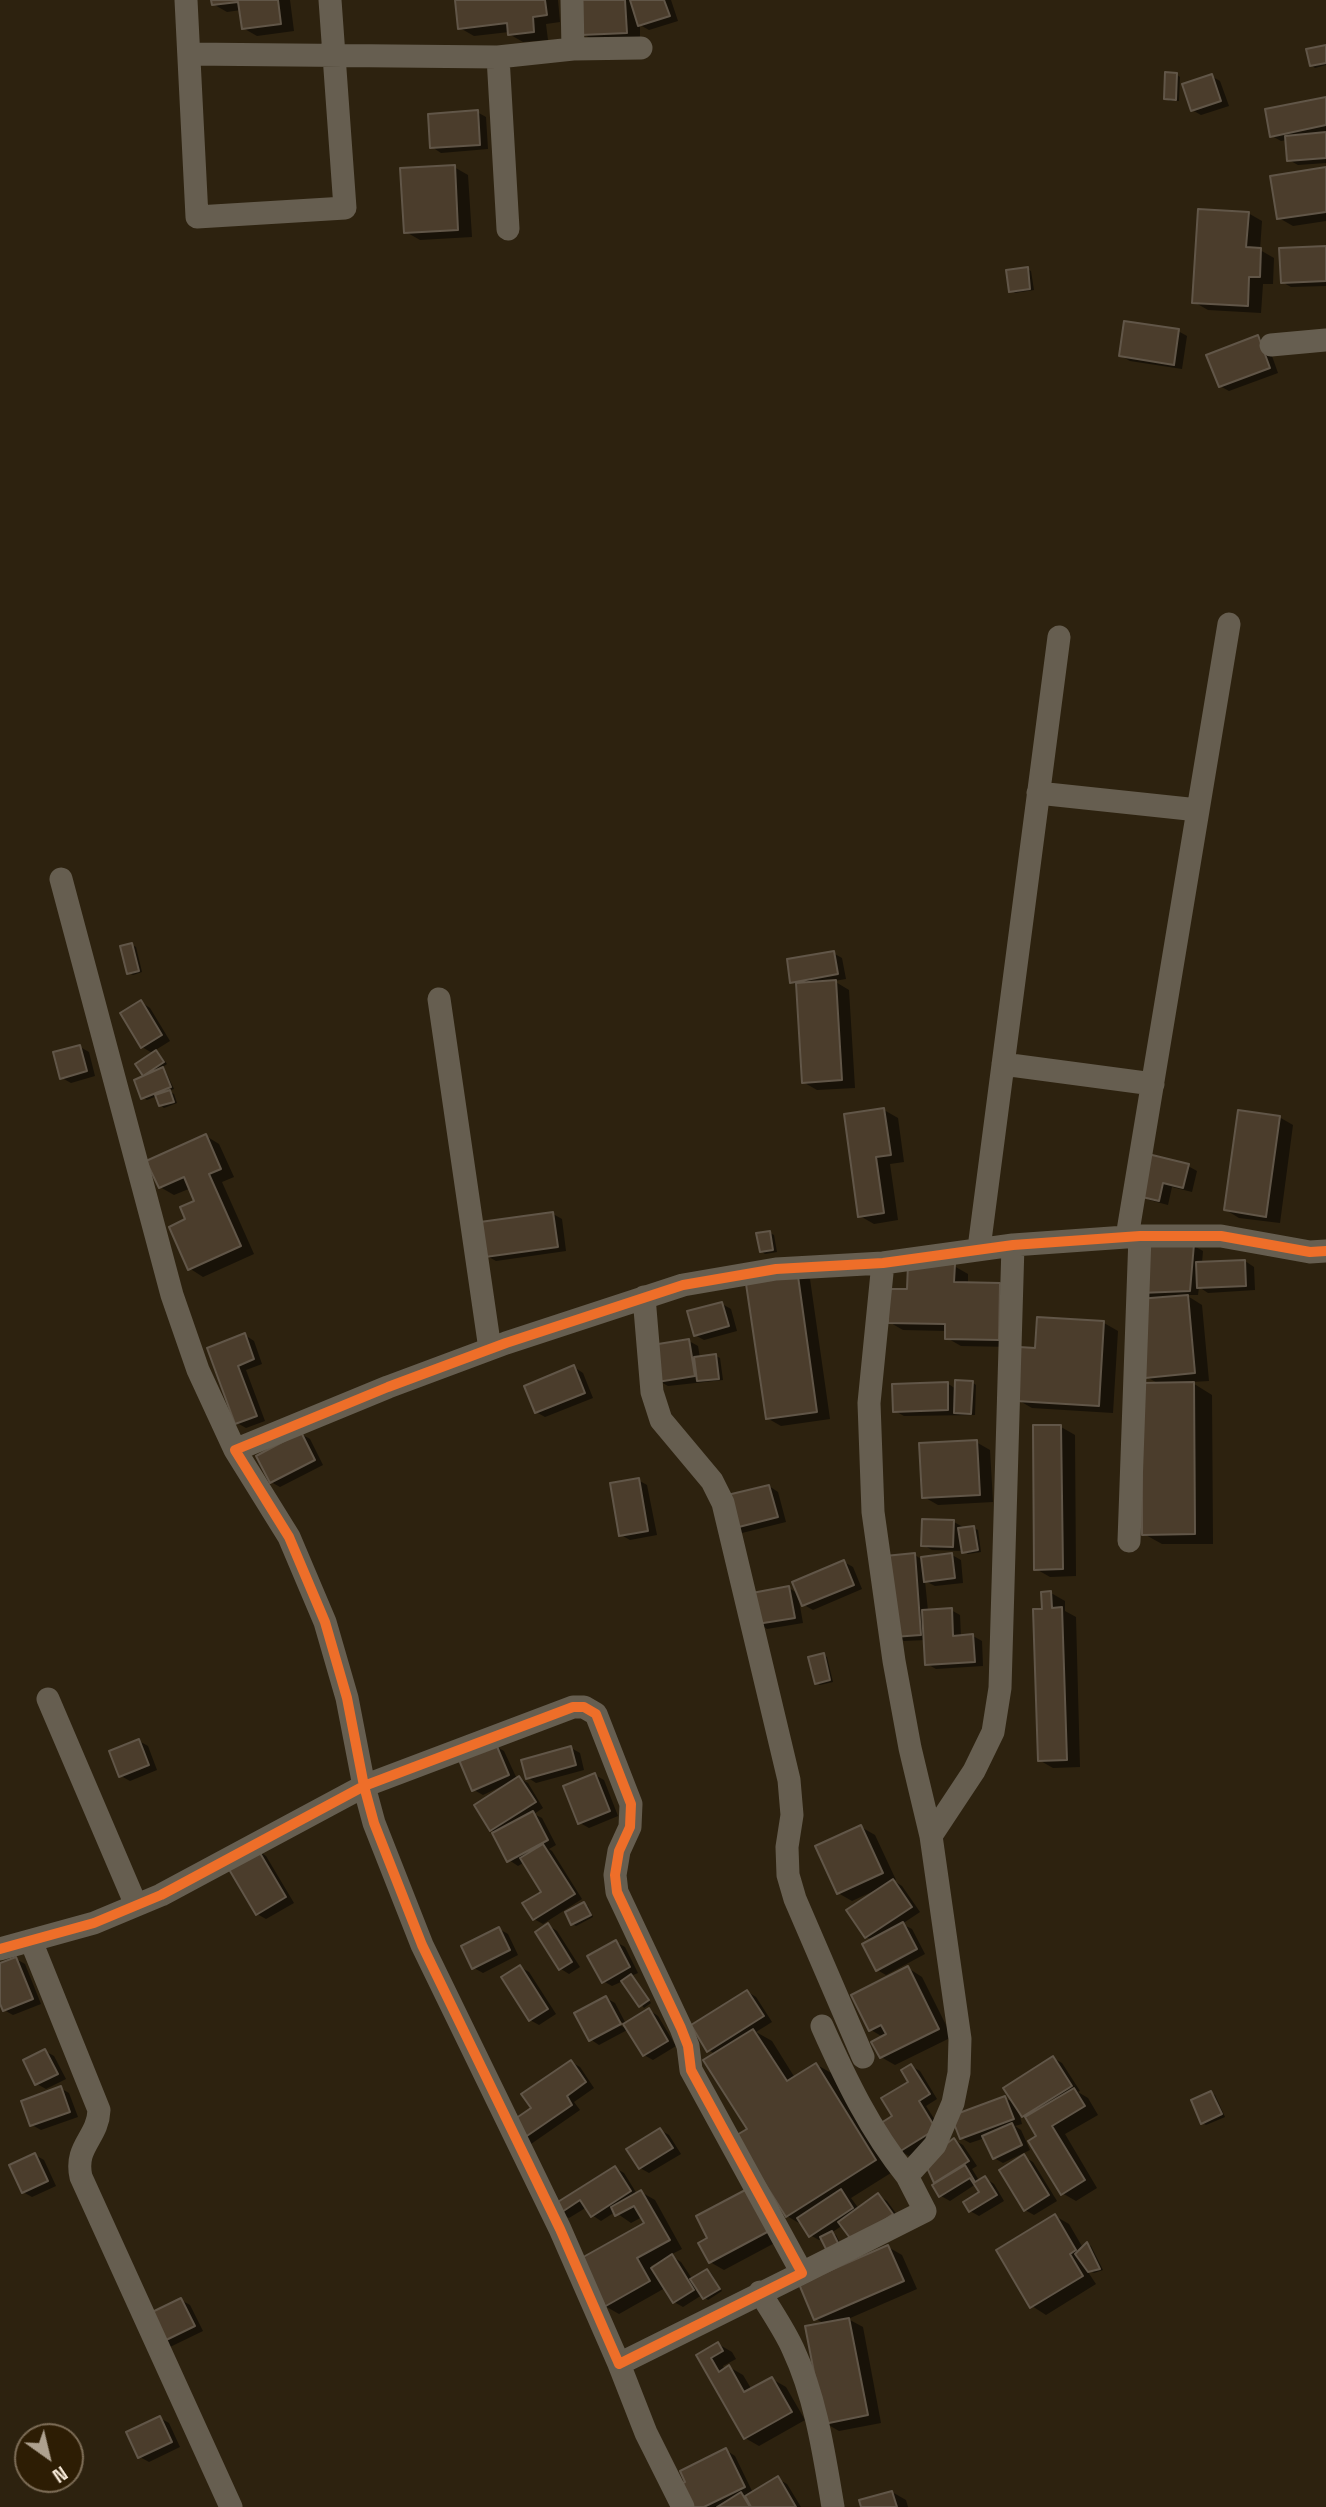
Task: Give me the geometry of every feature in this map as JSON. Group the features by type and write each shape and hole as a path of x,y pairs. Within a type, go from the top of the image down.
{"street":[{"path":"186,0 197,217 345,208 330,0"},
{"path":"572,0 573,49"},
{"path":"189,54 498,57 573,49 641,48"},
{"path":"498,57 508,229"},
{"path":"1271,345 1326,340"},
{"path":"1129,1541 1133,1237 1153,1084 1229,624"},
{"path":"979,1248 1059,637"},
{"path":"1038,793 1198,810"},
{"path":"61,879 172,1295 198,1370 235,1450 289,1537 325,1622 347,1698 374,1823 422,1945 560,2229 646,2433 684,2507"},
{"path":"439,999 490,1349"},
{"path":"1003,1064 1153,1084"},
{"path":"235,1450 388,1387 490,1349 683,1285 776,1269 883,1263 979,1248 1133,1237 1221,1236 1310,1252 1326,1251"},
{"path":"932,1836 974,1771 993,1732 1000,1688 1013,1245"},
{"path":"883,1263 869,1403 873,1513 894,1661 910,1748 932,1836 960,2039 959,2073 953,2104 935,2145 907,2176"},
{"path":"644,1297 652,1392 661,1420 712,1481 723,1503 789,1780 792,1815 787,1847 788,1875 795,1899 863,2057"},
{"path":"48,1699 136,1905"},
{"path":"0,1949 94,1923 176,1887 364,1786 573,1707 584,1707 596,1714 631,1804 629,1827 619,1851 615,1875 617,1892 681,2028 688,2046 691,2070 802,2273"},
{"path":"32,1941 99,2110 99,2122 82,2150 78,2163 81,2177 231,2507"},
{"path":"619,2364 925,2211 907,2176 866,2119 822,2026"},
{"path":"760,2292 793,2348 810,2392 824,2451 832,2507"}],"building":[{"path":"211,0 278,0 281,24 242,29 238,2 212,5"},
{"path":"455,0 545,0 547,15 533,17 534,32 508,35 507,23 458,29"},
{"path":"579,0 625,0 627,33 581,35"},
{"path":"630,0 664,0 670,16 638,26"},
{"path":"1326,45 1326,63 1310,66 1306,49"},
{"path":"1165,72 1177,73 1176,100 1164,99"},
{"path":"1212,74 1221,101 1191,111 1182,84"},
{"path":"1326,97 1326,125 1270,137 1265,109"},
{"path":"478,110 480,145 430,148 428,114"},
{"path":"1326,132 1326,158 1287,161 1285,136"},
{"path":"455,165 458,230 404,233 400,168"},
{"path":"1326,167 1326,212 1277,219 1270,176"},
{"path":"1198,209 1249,212 1246,247 1261,248 1260,277 1249,277 1248,306 1192,303"},
{"path":"1326,246 1326,281 1281,283 1279,248"},
{"path":"1028,267 1030,289 1009,292 1006,270"},
{"path":"1124,321 1179,329 1174,365 1119,356"},
{"path":"1258,335 1270,368 1219,387 1206,355"},
{"path":"132,943 139,971 127,974 120,946"},
{"path":"834,951 838,974 790,983 787,959"},
{"path":"836,980 842,1080 802,1083 796,983"},
{"path":"141,1000 162,1035 141,1048 120,1013"},
{"path":"80,1045 87,1071 60,1079 53,1052"},
{"path":"156,1050 164,1062 143,1076 135,1064"},
{"path":"163,1067 171,1087 141,1099 134,1080"},
{"path":"170,1090 174,1102 159,1106 155,1095"},
{"path":"884,1108 891,1155 876,1157 884,1213 858,1217 844,1114"},
{"path":"1238,1110 1280,1116 1266,1217 1224,1210"},
{"path":"206,1134 221,1169 209,1174 241,1246 188,1270 169,1227 185,1219 180,1207 194,1201 184,1177 159,1188 146,1161"},
{"path":"1148,1154 1189,1164 1183,1188 1163,1183 1159,1201 1138,1196"},
{"path":"553,1212 558,1247 485,1257 480,1222"},
{"path":"770,1231 773,1250 760,1252 756,1233"},
{"path":"1147,1241 1194,1244 1190,1291 1140,1293"},
{"path":"1245,1260 1246,1286 1197,1288 1196,1262"},
{"path":"908,1264 955,1264 954,1282 1000,1283 999,1340 945,1339 945,1324 888,1323 888,1289 907,1289"},
{"path":"797,1269 817,1412 766,1419 745,1277"},
{"path":"1188,1295 1195,1373 1145,1378 1138,1299"},
{"path":"722,1302 729,1326 694,1336 687,1311"},
{"path":"1037,1317 1104,1321 1099,1406 1016,1401 1019,1347 1035,1348"},
{"path":"245,1333 254,1359 238,1366 257,1416 235,1424 207,1348"},
{"path":"689,1339 695,1376 657,1382 652,1345"},
{"path":"716,1354 719,1379 697,1381 694,1357"},
{"path":"574,1365 585,1393 535,1413 524,1386"},
{"path":"955,1380 973,1381 971,1414 954,1413"},
{"path":"948,1382 948,1410 893,1412 892,1384"},
{"path":"1194,1382 1195,1534 1142,1535 1142,1383"},
{"path":"1033,1425 1061,1425 1063,1569 1034,1570"},
{"path":"301,1432 315,1460 270,1483 256,1456"},
{"path":"977,1440 980,1495 922,1498 919,1443"},
{"path":"639,1478 648,1531 619,1536 610,1483"},
{"path":"769,1485 778,1517 731,1529 723,1496"},
{"path":"922,1519 954,1520 953,1547 921,1546"},
{"path":"974,1526 978,1550 962,1553 958,1528"},
{"path":"915,1553 921,1635 893,1637 885,1556"},
{"path":"952,1553 955,1578 924,1582 921,1557"},
{"path":"844,1560 854,1585 802,1606 792,1582"},
{"path":"789,1586 795,1618 757,1624 752,1593"},
{"path":"1051,1591 1052,1608 1062,1607 1067,1760 1038,1761 1033,1609 1042,1609 1041,1592"},
{"path":"952,1608 953,1636 973,1634 975,1662 925,1665 922,1610"},
{"path":"824,1653 830,1680 815,1684 808,1657"},
{"path":"139,1739 149,1765 119,1777 109,1751"},
{"path":"496,1744 509,1775 472,1791 459,1760"},
{"path":"571,1746 576,1765 526,1779 521,1760"},
{"path":"595,1773 610,1811 578,1824 563,1786"},
{"path":"519,1776 536,1802 490,1831 474,1805"},
{"path":"533,1811 548,1840 507,1862 492,1833"},
{"path":"861,1825 883,1873 837,1894 815,1846"},
{"path":"543,1844 575,1894 533,1920 522,1903 541,1892 520,1858"},
{"path":"257,1848 286,1897 256,1915 227,1866"},
{"path":"893,1879 912,1907 865,1938 846,1910"},
{"path":"584,1902 591,1915 571,1925 565,1912"},
{"path":"903,1922 917,1949 876,1971 862,1944"},
{"path":"548,1923 572,1962 559,1970 535,1932"},
{"path":"499,1927 510,1950 472,1969 461,1946"},
{"path":"616,1940 630,1967 602,1983 587,1956"},
{"path":"16,1957 33,1999 3,2011 0,2004 0,1963"},
{"path":"520,1965 548,2009 529,2021 501,1977"},
{"path":"908,1966 939,2029 880,2058 871,2042 886,2034 881,2025 869,2031 851,1995"},
{"path":"631,1974 649,2000 639,2007 621,1981"},
{"path":"747,1990 764,2016 707,2052 691,2025"},
{"path":"606,1996 621,2024 589,2041 574,2013"},
{"path":"649,2008 668,2041 643,2056 623,2024"},
{"path":"753,2029 787,2081 816,2063 876,2160 786,2217 735,2136 747,2129 703,2060"},
{"path":"45,2049 58,2074 35,2085 23,2060"},
{"path":"1053,2056 1072,2086 1022,2117 1003,2088"},
{"path":"571,2060 586,2082 567,2096 572,2105 521,2140 509,2123 531,2108 521,2094"},
{"path":"911,2064 930,2094 919,2101 936,2129 899,2152 881,2123 892,2116 881,2098 908,2082 901,2070"},
{"path":"61,2086 70,2112 30,2126 21,2101"},
{"path":"1074,2088 1085,2106 1052,2126 1085,2180 1061,2195 1028,2141 1036,2136 1025,2117"},
{"path":"1211,2091 1222,2114 1201,2124 1191,2100"},
{"path":"1005,2096 1014,2119 960,2139 951,2116"},
{"path":"1012,2123 1022,2145 993,2159 982,2136"},
{"path":"660,2128 673,2148 639,2169 626,2149"},
{"path":"954,2138 969,2161 934,2183 924,2161"},
{"path":"35,2153 48,2181 22,2193 9,2165"},
{"path":"1024,2154 1049,2195 1024,2211 999,2170"},
{"path":"965,2165 975,2182 985,2176 997,2195 969,2212 963,2202 979,2192 970,2178 939,2197 932,2185"},
{"path":"615,2166 631,2191 591,2217 580,2200 559,2214 553,2205"},
{"path":"749,2188 771,2230 709,2263 698,2243 707,2238 696,2216"},
{"path":"841,2189 853,2208 809,2237 797,2218"},
{"path":"641,2190 670,2240 637,2258 650,2281 604,2307 578,2260 644,2223 634,2206 615,2216 611,2207"},
{"path":"878,2193 893,2214 853,2242 838,2222"},
{"path":"1055,2214 1076,2250 1070,2254 1083,2276 1030,2308 996,2250"},
{"path":"832,2231 839,2245 827,2251 820,2237"},
{"path":"1087,2242 1100,2269 1088,2272 1075,2254"},
{"path":"888,2245 904,2281 814,2320 799,2284"},
{"path":"672,2254 694,2290 673,2303 651,2268"},
{"path":"707,2269 720,2289 703,2299 690,2279"},
{"path":"181,2298 195,2326 160,2343 146,2315"},
{"path":"849,2318 868,2415 824,2424 805,2326"},
{"path":"718,2342 723,2351 711,2358 719,2372 729,2365 744,2392 772,2377 792,2412 744,2439 696,2355"},
{"path":"160,2416 172,2442 138,2458 126,2432"},
{"path":"726,2448 745,2487 704,2507 686,2507 676,2486 685,2482 680,2471"},
{"path":"778,2476 796,2507 751,2507 745,2496"},
{"path":"892,2491 897,2507 861,2507 859,2500"},
{"path":"741,2492 750,2507 717,2507"}],"cycle path":[{"path":"0,1949 94,1923 161,1895 364,1786 573,1707 584,1707 596,1714 631,1804 630,1827 619,1851 615,1875 617,1892 681,2028 688,2046 691,2070 802,2273 619,2364 560,2229 422,1945 374,1823 364,1786 347,1698 325,1622 289,1537 235,1450 388,1387 506,1343 683,1285 776,1269 883,1263 1013,1245 1140,1236 1221,1236 1310,1252 1326,1251"}]}
